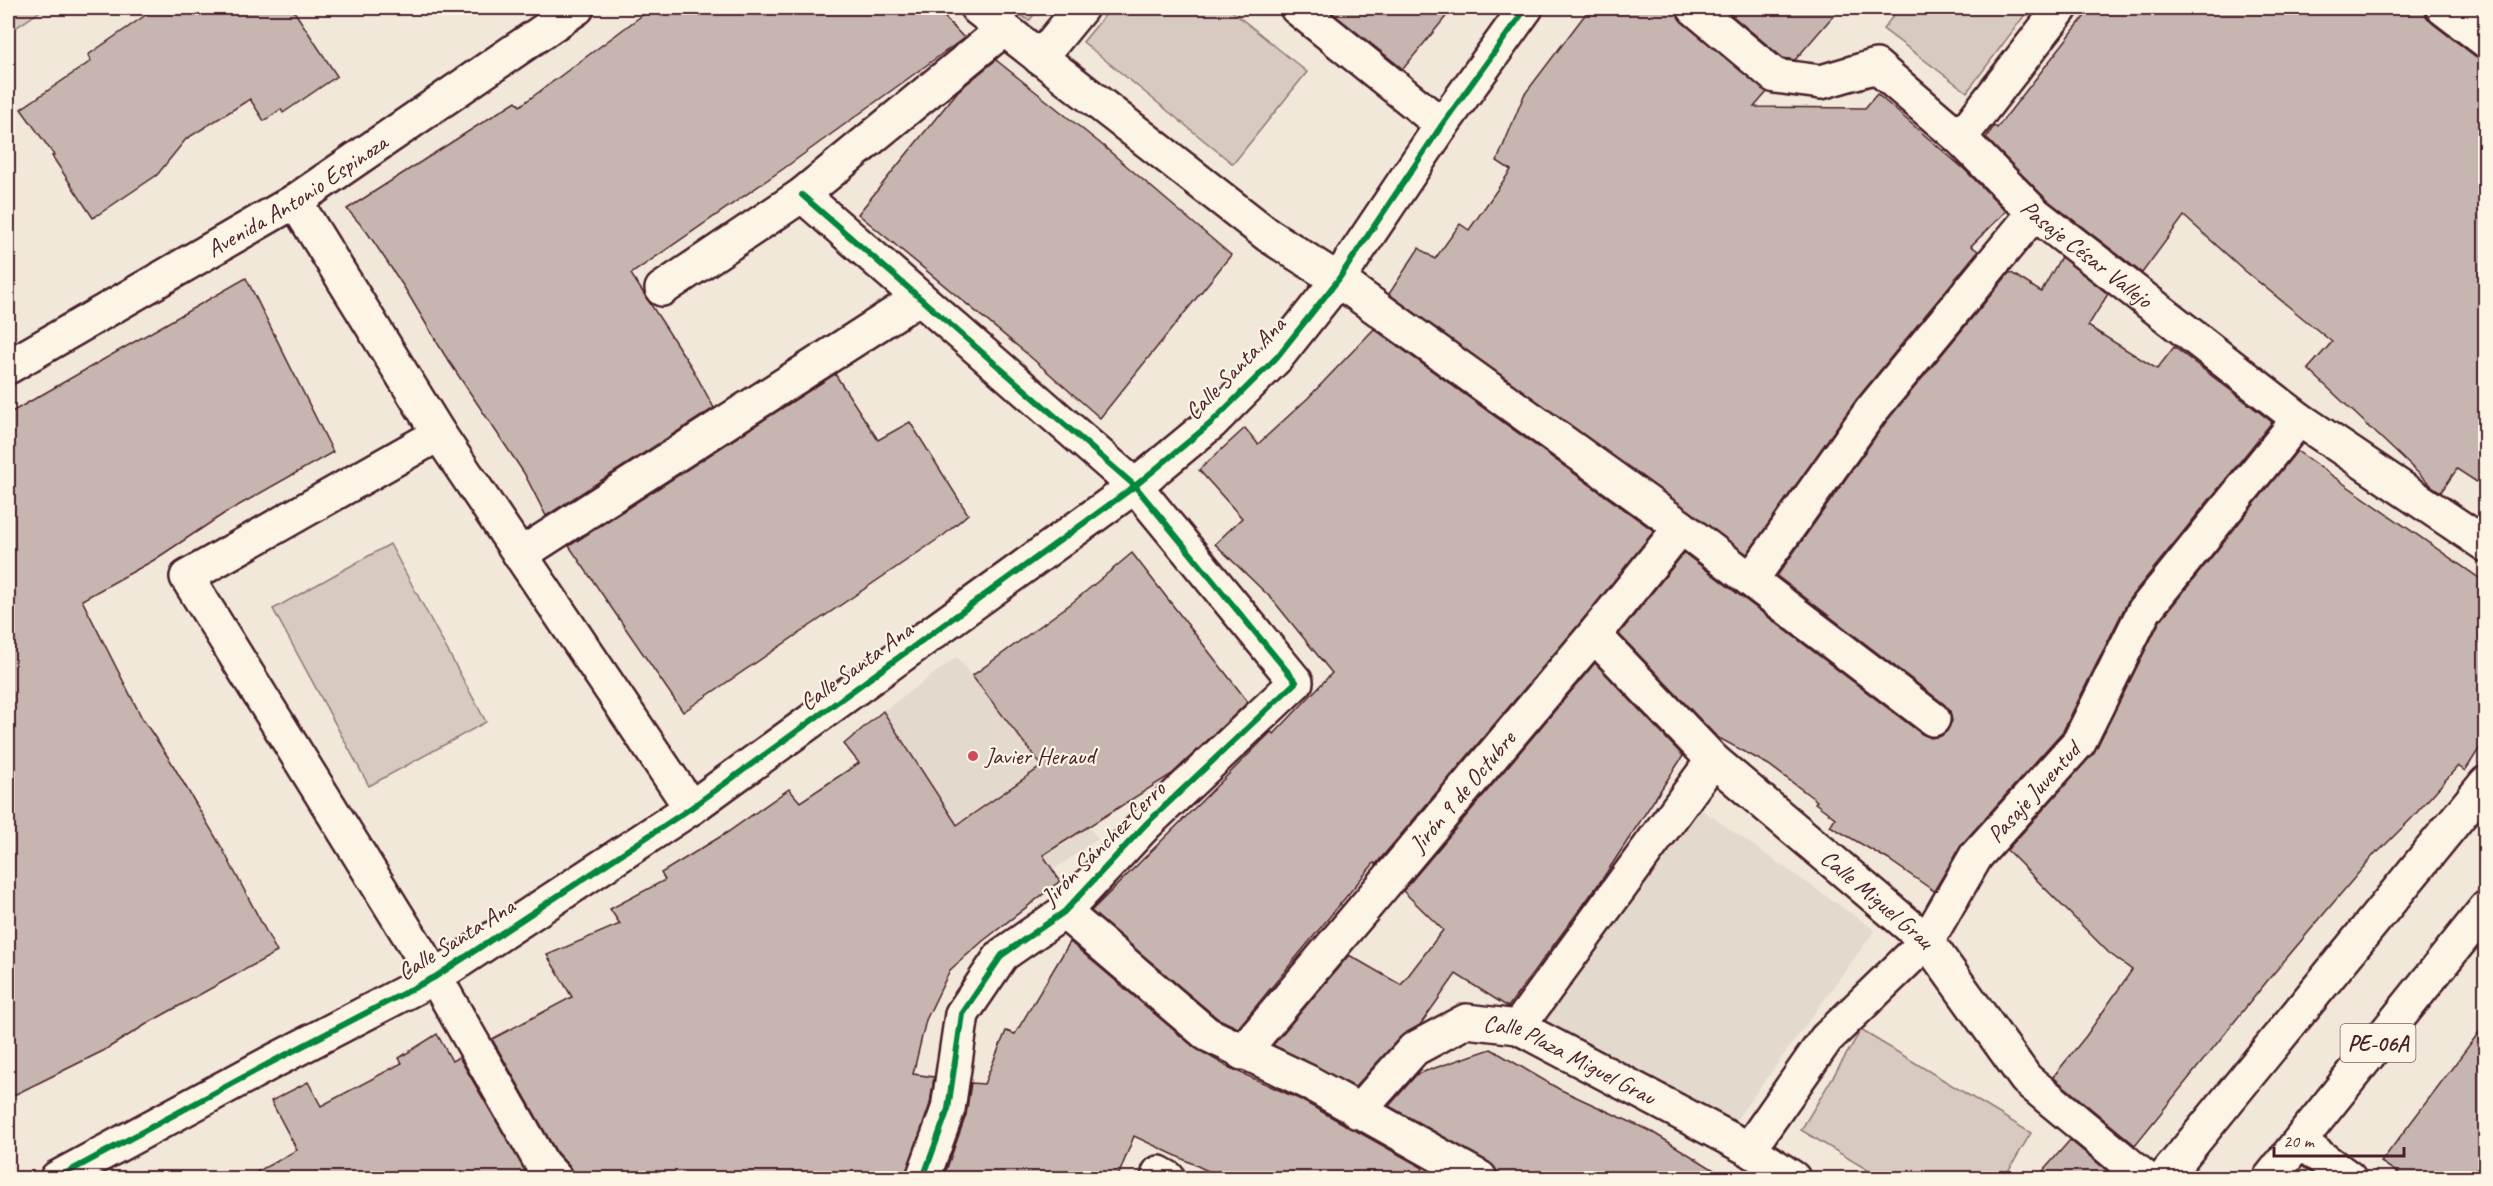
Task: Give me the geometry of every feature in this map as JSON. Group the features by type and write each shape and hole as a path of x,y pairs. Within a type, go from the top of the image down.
{"main road":[{"name":"Avenida Antonio Espinoza","path":"8,366 295,201 577,8"},
{"path":"977,8 1268,235 1338,280 1681,527 1933,719"},
{"path":"1040,58 1081,8"},
{"path":"1297,8 1442,125"},
{"name":"Calle Santa Ana","path":"57,1179 270,1063 435,977 691,808 1135,486 1210,423 1277,357 1338,280 1442,125 1526,8"},
{"name":"Pasaje César Vallejo","path":"1694,8 1775,76 1821,82 1876,66 1960,138 2034,213 2299,419 2486,545"},
{"path":"1960,138 2061,8"},
{"path":"2443,8 2486,41"},
{"path":"662,289 802,195 1004,29"},
{"path":"802,195 1135,486"},
{"path":"295,201 439,434 691,808"},
{"path":"1751,580 1871,411 2034,213"},
{"path":"520,555 919,298"},
{"name":"Pasaje Juventud","path":"1749,1149 1826,1039 1927,941 1976,856 2079,742 2144,611 2299,419"},
{"path":"439,434 187,578 435,977 542,1164 555,1179"},
{"name":"Jirón Sánchez Cerro","path":"923,1179 948,1109 962,1014 1002,955 1064,912 1146,824 1296,682 1135,486"},
{"name":"Jirón 9 de Octubre","path":"1242,1053 1594,635 1681,527"},
{"name":"Calle Miguel Grau","path":"1594,635 1713,760 1927,941 2026,1079 2145,1179"},
{"path":"1518,1027 1713,760"},
{"path":"2164,1179 2486,783"},
{"name":"PE-06A","path":"2270,1179 2486,908"},
{"path":"1064,912 1207,1035 1308,1083 1480,1179"},
{"name":"Calle Plaza Miguel Grau","path":"1358,1112 1414,1049 1466,1021 1518,1027 1749,1149 1791,1178"},
{"path":"2300,1142 2349,1179"}],"shaded area":[{"path":"8,8 45,8 8,33"},
{"path":"1010,8 1039,8 1029,21"},
{"path":"1111,8 1228,8 1307,72 1233,164 1083,42"},
{"path":"1899,8 2030,8 1967,92 1883,29"},
{"path":"390,544 486,722 369,786 273,609"},
{"name":"Javier Heraud","path":"957,657 1098,839 1053,870 957,825 883,711"},
{"path":"1695,805 1875,930 1731,1127 1545,1020"},
{"path":"1861,1030 2031,1133 2004,1178 1881,1178 1801,1130"}],"building":[{"path":"156,8 292,8 337,76 283,113 281,109 264,121 250,99 186,139 157,175 93,218 52,156 54,155 21,109 91,61 88,55"},
{"path":"652,8 936,8 964,38 783,169 631,274 692,368 714,408 546,516 524,473 444,354 404,287 367,232 347,209 516,101 520,106"},
{"path":"1326,8 1453,8 1403,69"},
{"path":"1590,8 1676,8 1677,15 1682,22 1767,92 1754,107 1865,108 1877,94 1964,169 2006,211 1971,246 1978,251 1856,400 1747,554 1389,294 1419,248 1435,259 1460,224 1469,230 1511,170 1497,161 1524,95"},
{"path":"1723,8 1840,8 1795,60 1783,58"},
{"path":"2091,8 2425,8 2426,16 2432,23 2475,56 2486,59 2486,488 2457,469 2441,492 2432,486 2308,369 2332,342 2244,270 2184,216 2142,273 2046,199 1986,138 1994,126 1997,128"},
{"path":"996,60 1101,144 1231,255 1100,418 1026,353 858,214 958,91"},
{"path":"2061,257 2108,294 2088,326 2157,369 2174,347 2272,422 2129,599 2063,731 1962,844 1934,891 1889,860 1830,826 1835,818 1815,803 1817,801 1769,765 1717,737 1619,634 1684,553 1922,734 1931,738 1941,736 1947,731 1952,721 1950,711 1944,704 1777,576 1886,422 2010,272 2041,292"},
{"path":"246,278 333,452 225,513 154,560 82,600 142,718 170,760 222,848 277,952 150,1022 103,1051 8,1098 8,414"},
{"path":"1374,329 1654,531 1580,623 1376,864 1374,863 1238,1028 1217,1018 1091,911 1271,732 1274,734 1332,673 1272,599 1215,544 1242,518 1199,470 1245,428 1258,444 1308,398"},
{"path":"835,374 878,440 910,422 968,514 944,535 683,712 569,546"},
{"path":"2297,451 2486,583 2486,738 2465,771 2458,766 2411,819 2377,851 2268,980 2135,1145 2053,1077 2086,1036 2132,970 2109,953 2007,850 2093,754 2160,621"},
{"path":"1132,553 1248,702 1172,774 1043,855 1060,881 950,970 926,1020 913,1074 934,1077 930,1104 905,1179 573,1179 569,1166 557,1153 492,1039 572,997 547,955 620,924 610,909 665,880 661,873 728,832 789,789 800,802 859,763 844,744 883,711 957,825 1042,766 972,676 1073,602"},
{"path":"1595,663 1683,756 1603,878 1508,1007 1456,974 1420,1025 1400,1037 1355,1087 1273,1045 1349,955 1401,985 1443,930 1403,891"},
{"path":"1070,942 1195,1048 1230,1068 1299,1099 1423,1168 1418,1179 1225,1179 1134,1136 1117,1179 943,1179 966,1115 971,1083 984,1084 1006,1031 1015,1034"},
{"path":"2486,1023 2486,1179 2407,1179 2381,1162"},
{"path":"437,1034 452,1061 459,1057 530,1179 244,1179 297,1150 271,1101 308,1082 321,1106 402,1063 399,1058"},
{"path":"1491,1049 1559,1089 1652,1132 1729,1179 1510,1179 1497,1172 1489,1162 1389,1106 1417,1074"},
{"path":"2070,1140 2112,1175 2110,1179 2036,1179"}],"cycle path":[{"path":"57,1178 435,977 691,808 1135,486 1211,423 1277,357 1338,280 1442,125 1526,8"},
{"path":"802,195 1135,486 1296,682 1146,824 1064,912 1002,955 962,1014 948,1109 923,1178"}],"place":[{"name":"Javier Heraud","path":"973,756"}]}
